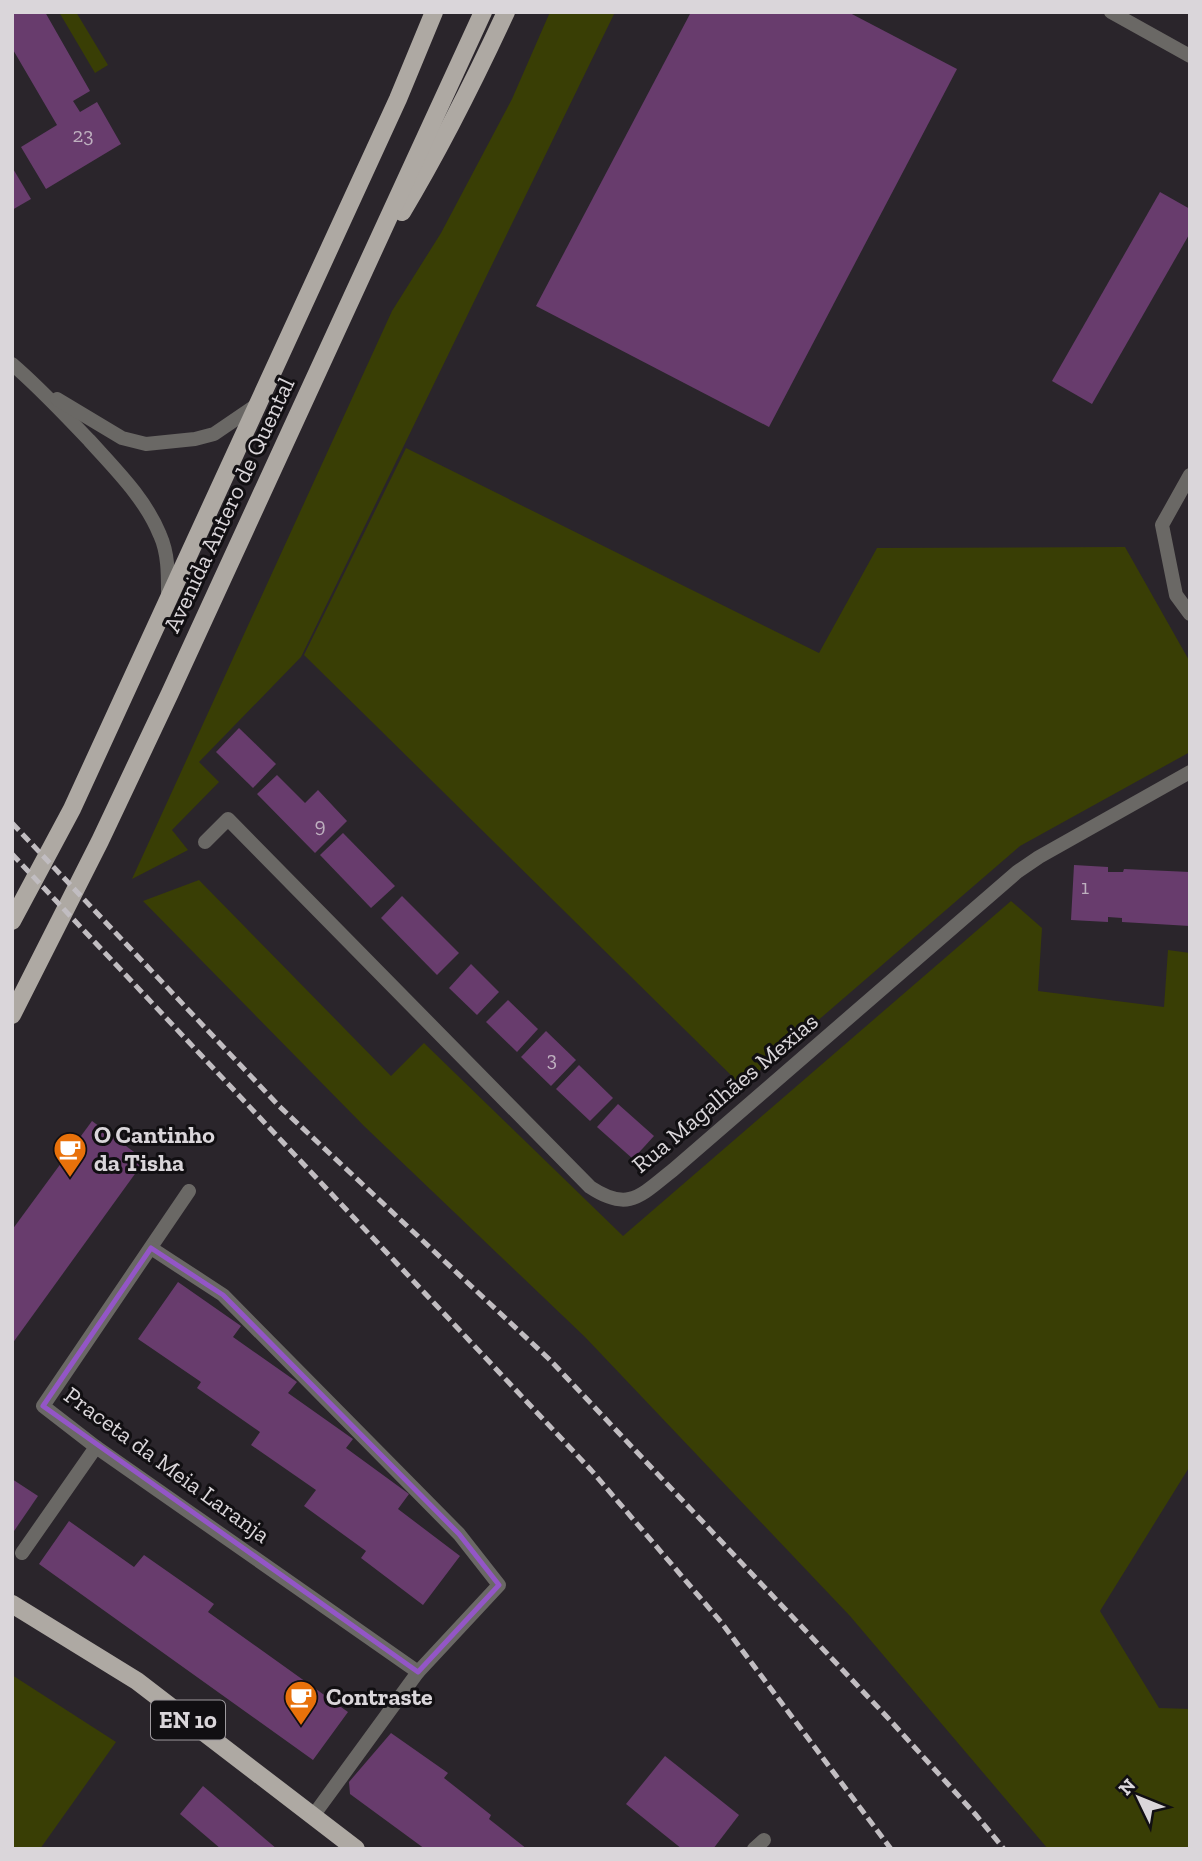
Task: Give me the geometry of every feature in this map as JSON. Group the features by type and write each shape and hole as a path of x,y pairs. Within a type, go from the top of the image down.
{"main road":[{"name":"Avenida Antero de Quental","path":"12,1014 153,730 483,12"},
{"path":"351,300 437,153 469,93 506,12"},
{"name":"Avenida Antero de Quental","path":"12,921 72,809 398,99 434,13"},
{"name":"EN 10","path":"12,1604 137,1681 356,1849"}],"street":[{"path":"1111,12 1190,56"},
{"path":"12,364 41,389 113,466 151,515 161,537 167,562 168,599"},
{"path":"41,389 122,438 146,444 195,439 214,434 258,404"},
{"path":"1190,475 1162,525 1176,595 1190,614"},
{"name":"Rua Magalhães Mexias","path":"205,842 228,820 590,1186 615,1200 630,1200 673,1170 1017,872 1190,772"},
{"name":"Praceta da Meia Laranja","path":"189,1191 43,1406 96,1447 418,1672"},
{"path":"151,1248 223,1295 459,1534 499,1585 418,1672 313,1816"},
{"path":"22,1553 96,1447"}],"highlighted area":[{"path":"151,1248 223,1295 459,1534 499,1585 418,1672 43,1406"}],"green space":[{"path":"59,12 76,12 108,65 95,73"},
{"path":"550,12 615,12 301,657 199,762 219,782 172,830 188,850 132,879 392,311 441,233 512,99"},
{"path":"406,448 819,653 877,548 1125,547 1190,662 1190,752 1020,846 742,1086 304,655"},
{"path":"199,880 391,1076 424,1043 623,1236 1011,901 1042,928 1038,991 1164,1007 1168,950 1190,953 1190,1466 1100,1611 1159,1708 1190,1709 1190,1849 1048,1849 850,1616 585,1337 364,1126 143,901"},
{"path":"12,1675 116,1742 40,1849 12,1849"}],"building":[{"path":"12,12 45,12 90,91 73,101 80,112 97,102 121,144 46,189 21,147 57,125 12,48"},
{"path":"691,12 848,12 957,69 769,427 536,306"},
{"path":"12,167 31,199 12,210"},
{"path":"1160,192 1190,209 1190,233 1092,404 1052,381"},
{"path":"239,728 276,764 253,788 216,752"},
{"path":"277,775 305,803 318,790 347,821 315,853 257,794"},
{"path":"343,833 395,886 371,908 320,855"},
{"path":"1074,865 1108,867 1108,872 1123,872 1124,869 1190,872 1190,926 1122,922 1122,918 1108,917 1108,922 1071,920"},
{"path":"402,896 459,953 437,975 381,918"},
{"path":"471,964 499,992 477,1015 449,988"},
{"path":"508,1000 538,1029 517,1052 486,1022"},
{"path":"546,1031 576,1060 551,1086 521,1057"},
{"path":"579,1065 613,1098 590,1121 556,1089"},
{"path":"618,1104 654,1136 633,1159 597,1127"},
{"path":"92,1121 145,1160 12,1344 12,1230"},
{"path":"178,1282 241,1326 233,1337 297,1382 288,1393 353,1439 346,1448 409,1494 398,1509 460,1556 423,1605 361,1558 366,1551 304,1506 316,1490 251,1445 260,1432 197,1388 201,1382 138,1339"},
{"path":"12,1479 38,1496 12,1534"},
{"path":"69,1521 134,1567 144,1555 214,1604 208,1612 348,1712 313,1760 39,1564"},
{"path":"391,1733 448,1773 444,1778 491,1815 489,1819 527,1849 425,1849 350,1794 349,1782"},
{"path":"665,1756 739,1815 713,1849 682,1849 626,1804"},
{"path":"203,1786 277,1849 221,1849 180,1814"}],"railway":[{"path":"12,823 279,1106 549,1359 888,1718 1004,1849"},
{"path":"12,854 591,1470 721,1622 891,1849"}],"place":[{"name":"O Cantinho da Tisha","path":"70,1179"},
{"name":"Contraste","path":"301,1727"}]}
